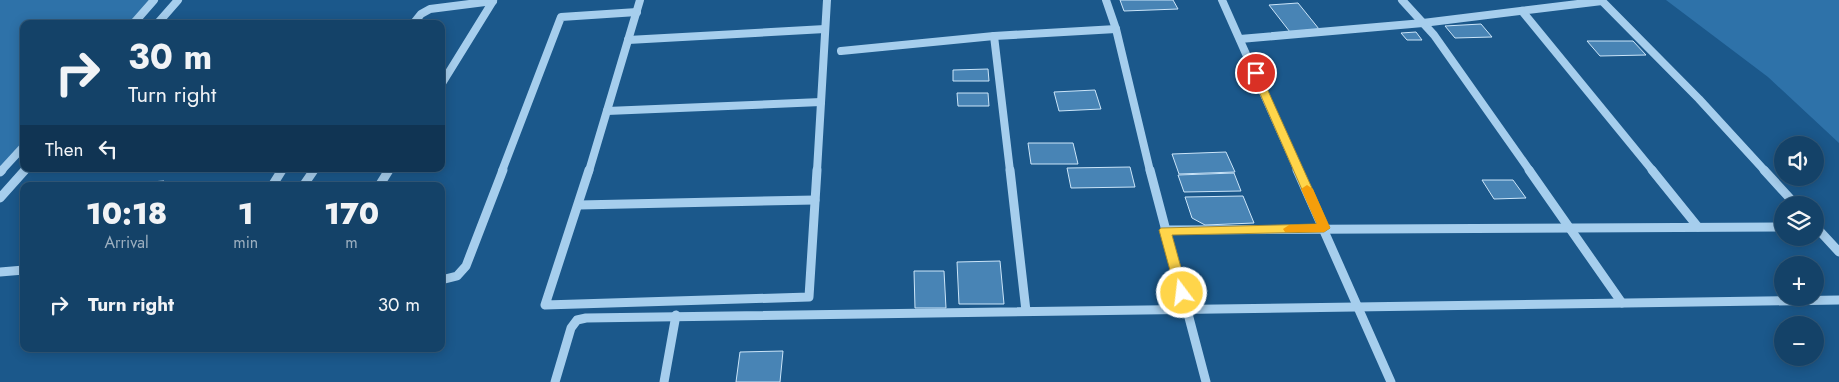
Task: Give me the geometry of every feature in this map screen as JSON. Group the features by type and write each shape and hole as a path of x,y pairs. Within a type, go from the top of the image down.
{"street":[{"path":"136,20 154,0"},
{"path":"160,20 178,0"},
{"path":"640,0 579,205 544,305 809,297 826,0"},
{"path":"1106,0 1116,30 1135,113 1206,382"},
{"path":"1222,0 1391,382"},
{"path":"1402,0 1424,23 1622,303"},
{"path":"1240,39 1424,23 1522,12 1601,0 1699,99 1788,196"},
{"path":"416,20 420,14 430,9 492,1 445,78"},
{"path":"445,279 457,276 466,266 561,17 637,12"},
{"path":"1522,12 1698,227"},
{"path":"628,40 825,29"},
{"path":"840,51 994,36 1116,30"},
{"path":"994,36 1026,311"},
{"path":"607,111 820,102"},
{"path":"0,172 20,150"},
{"path":"0,198 23,172"},
{"path":"579,205 815,200"},
{"path":"1165,230 1774,227"},
{"path":"1824,236 1839,252"},
{"path":"0,272 20,270"},
{"path":"555,382 571,328 577,320 586,318 676,315 1839,300"},
{"path":"664,382 676,315"}],"shaded area":[{"path":"0,0 149,0 132,20 20,20 20,144 0,167"},
{"path":"1666,0 1839,0 1839,143 1768,77"}],"building":[{"path":"1120,0 1173,0 1178,9 1124,11"},
{"path":"1298,3 1319,29 1290,32 1269,5"},
{"path":"1481,24 1492,37 1455,38 1445,26"},
{"path":"1416,32 1422,40 1407,40 1401,33"},
{"path":"1587,41 1633,41 1646,55 1600,56"},
{"path":"988,69 989,81 953,81 953,70"},
{"path":"1095,90 1101,109 1059,111 1054,92"},
{"path":"957,93 988,93 989,106 958,106"},
{"path":"1028,143 1073,143 1078,164 1031,164"},
{"path":"1226,152 1235,172 1179,174 1172,154"},
{"path":"1130,167 1135,187 1071,188 1067,168"},
{"path":"1234,173 1241,191 1184,192 1178,175"},
{"path":"1482,180 1513,180 1526,198 1494,199"},
{"path":"1243,196 1254,223 1205,225 1192,218 1185,197"},
{"path":"1000,261 1004,304 959,304 957,262"},
{"path":"914,271 944,271 946,308 915,308"},
{"path":"783,351 780,382 736,382 740,352"}],"slow traffic":[{"path":"1289,229 1324,228 1307,189"}],"route":[{"path":"1182,293 1165,230 1324,228 1256,73"}]}
